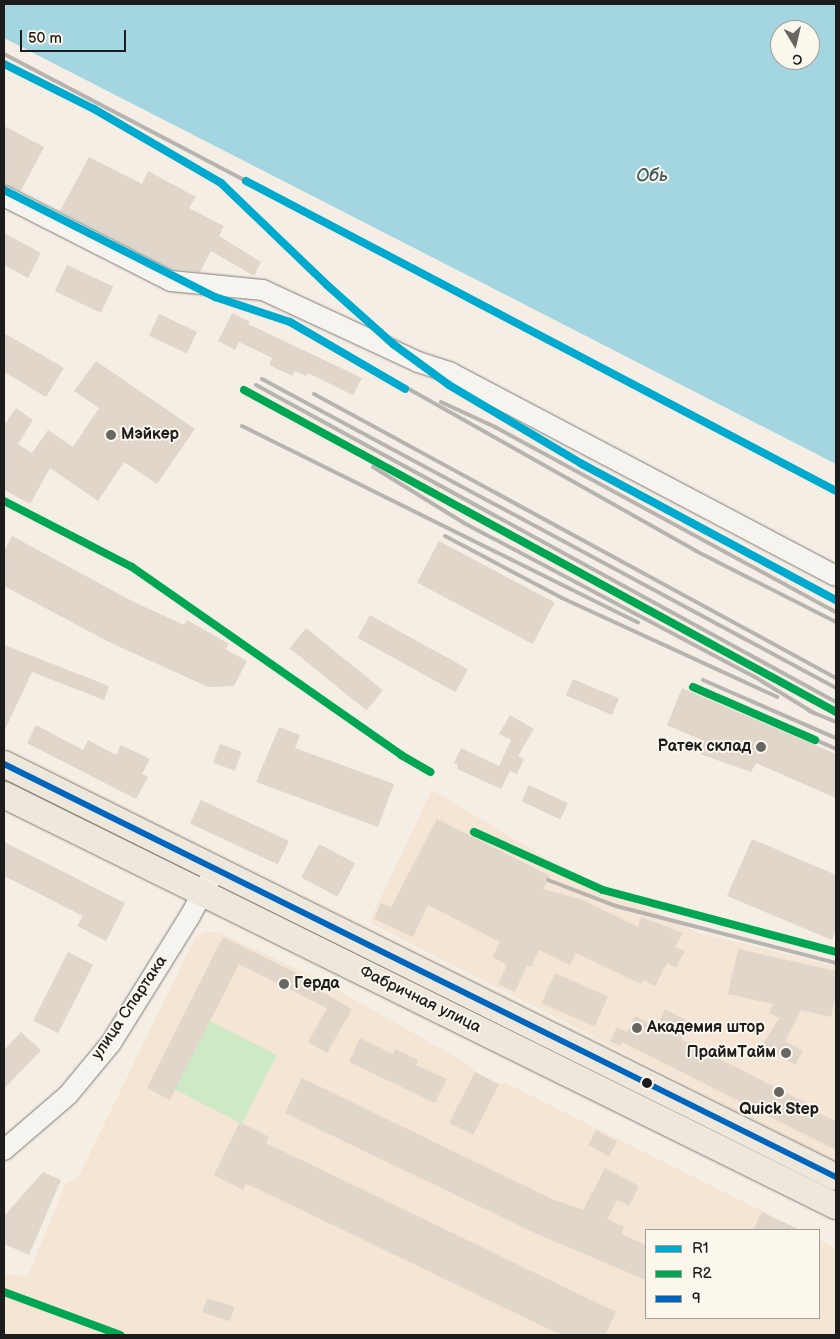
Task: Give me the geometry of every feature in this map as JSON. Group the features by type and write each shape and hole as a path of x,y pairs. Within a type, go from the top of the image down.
{"main road":[{"name":"Фабричная улица","path":"4,764 214,870 836,1177"},
{"name":"Фабричная улица","path":"4,795 836,1206"}],"street":[{"path":"4,196 171,281 263,290 418,362 451,372 836,576"},
{"name":"улица Спартака","path":"4,1150 68,1095 111,1043 203,893 214,870"}],"shaded area":[{"path":"432,790 554,863 699,933 836,966 836,1161 369,922"},
{"path":"207,932 219,932 318,979 468,1064 475,1072 499,1084 506,1083 798,1229 645,1229 645,1319 820,1319 820,1240 836,1248 836,1335 4,1335 4,1274 28,1276 66,1183 78,1178 196,936"}],"green space":[{"path":"210,1021 277,1055 242,1124 175,1090"}],"water":[{"name":"Обь","path":"4,4 836,4 836,464 4,38"}],"building":[{"path":"4,126 44,147 21,191 4,184"},
{"path":"89,157 142,184 148,171 196,197 189,208 224,226 219,236 261,262 254,276 211,251 200,272 174,269 60,211"},
{"path":"4,233 41,253 28,278 4,265"},
{"path":"67,265 113,287 101,313 55,291"},
{"path":"232,313 250,322 248,324 362,378 353,395 308,373 306,376 295,371 292,376 269,365 272,358 239,342 235,350 218,341"},
{"path":"159,314 197,332 187,354 149,336"},
{"path":"4,333 64,368 46,397 4,372"},
{"path":"96,361 195,429 157,484 124,462 98,501 50,468 30,504 4,490 4,425 16,408 33,420 18,444 32,453 48,430 73,447 99,408 74,391"},
{"path":"12,536 132,601 184,625 187,620 229,644 225,649 247,661 234,686 208,687 109,642 4,586 4,551"},
{"path":"439,541 555,603 533,644 417,582"},
{"path":"370,615 468,669 455,692 357,638"},
{"path":"306,628 383,690 367,711 290,648"},
{"path":"4,645 109,686 104,700 32,672 4,732"},
{"path":"573,679 619,699 612,715 566,696"},
{"name":"Ратек склад","path":"682,688 836,754 836,798 756,763 751,772 700,754 704,741 667,725"},
{"path":"510,715 534,729 518,756 524,759 517,774 510,771 501,789 457,769 458,765 454,763 461,748 499,766 511,740 499,734"},
{"path":"36,725 83,750 88,740 116,755 121,745 150,759 142,774 148,777 136,799 27,743"},
{"path":"279,727 300,735 295,748 394,784 378,827 256,782"},
{"path":"220,744 242,752 235,771 213,763"},
{"path":"529,785 568,803 560,819 521,801"},
{"path":"201,800 289,841 278,865 190,824"},
{"path":"437,819 550,876 543,889 583,900 638,927 641,917 683,933 675,947 685,951 676,968 667,963 655,986 643,980 641,984 576,953 570,965 539,950 531,967 527,965 515,992 498,984 507,965 492,957 500,942 428,905 413,937 374,919 381,903 391,907"},
{"path":"752,839 836,875 836,930 832,940 727,896"},
{"path":"4,842 125,903 106,941 77,926 83,916 4,876"},
{"path":"319,844 355,863 337,897 301,878"},
{"path":"223,937 324,987 322,992 352,1009 327,1053 308,1042 327,1008 239,964 170,1100 147,1088"},
{"path":"738,949 836,971 836,994 831,1017 801,1010 785,1041 803,1051 795,1065 762,1046 779,1018 769,1013 773,1004 728,994"},
{"path":"68,952 93,965 58,1033 33,1021"},
{"path":"555,973 608,997 595,1027 542,1003"},
{"path":"665,1009 690,1022 681,1039 818,1109 816,1112 836,1121 836,1150 622,1042 620,1046 610,1041 617,1027 627,1032 635,1016 657,1027"},
{"path":"21,1032 41,1050 4,1089 4,1050"},
{"path":"360,1038 393,1054 395,1049 418,1060 416,1065 447,1079 435,1103 349,1062"},
{"path":"475,1072 499,1084 473,1135 449,1123"},
{"path":"302,1078 552,1199 583,1210 605,1168 639,1186 629,1206 617,1200 607,1219 624,1227 621,1234 645,1245 645,1280 537,1234 285,1113"},
{"path":"240,1122 269,1137 266,1143 616,1312 605,1335 561,1335 258,1189 246,1184 243,1190 214,1175"},
{"path":"596,1130 617,1141 609,1156 588,1145"},
{"path":"43,1172 61,1180 29,1255 4,1244 4,1216"},
{"path":"762,1212 799,1229 754,1229"},
{"path":"207,1298 235,1307 230,1321 202,1312"}],"railway":[{"path":"4,54 836,491"},
{"path":"4,64 94,109 221,183 327,285 393,344 449,385 582,464 836,600"},
{"path":"4,190 215,297 290,322 696,551 836,622"},
{"path":"262,379 836,688"},
{"path":"256,385 836,702"},
{"path":"244,390 836,712"},
{"path":"314,394 836,678"},
{"path":"441,402 495,427 836,612"},
{"path":"242,426 638,623"},
{"path":"373,467 464,523 755,677 814,713"},
{"path":"4,501 132,567 401,755 430,772"},
{"path":"445,536 562,598 777,697"},
{"path":"703,680 836,738"},
{"path":"693,687 836,749"},
{"path":"809,711 836,722"},
{"path":"474,832 603,890 836,952"},
{"path":"548,880 616,906 836,963"},
{"path":"4,1292 120,1335"}],"transit line":[{"name":"R1","path":"4,64 94,109 221,183 327,285 393,344 449,385 582,464 836,600"},
{"name":"R1","path":"246,181 836,491"},
{"name":"R1","path":"4,190 215,297 290,322 405,389"},
{"name":"R2","path":"244,390 836,712"},
{"name":"R2","path":"4,501 132,567 401,755 430,772"},
{"name":"R2","path":"693,687 815,740"},
{"name":"9","path":"4,764 836,1177"},
{"name":"R2","path":"474,832 603,890 836,952"},
{"name":"R2","path":"4,1292 120,1335"}],"place":[{"name":"Мэйкер","path":"111,435"},
{"name":"Ратек склад","path":"761,747"},
{"name":"Герда","path":"284,984"},
{"name":"Академия штор","path":"637,1028"},
{"name":"ПраймТайм","path":"786,1053"},
{"name":"Quick Step","path":"779,1092"}]}
